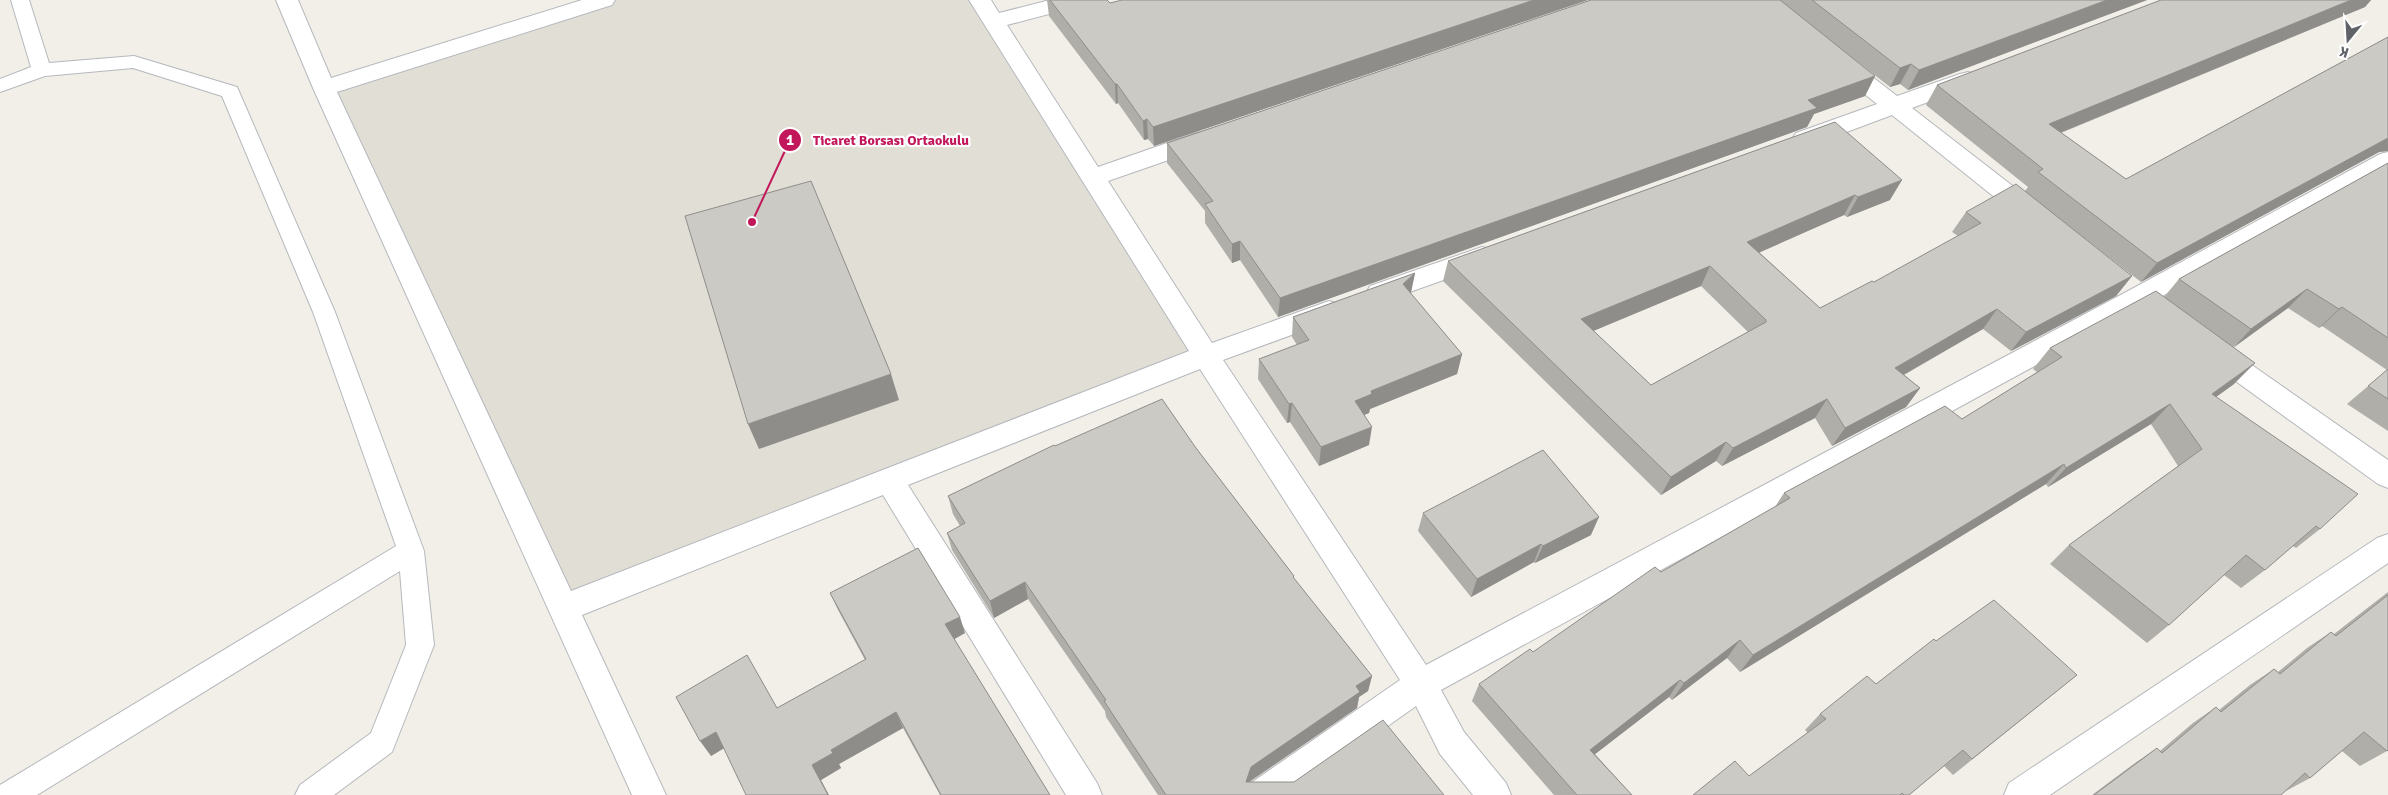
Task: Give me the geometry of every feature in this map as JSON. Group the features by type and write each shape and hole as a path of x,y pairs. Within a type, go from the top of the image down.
{"street":[{"path":"287,0 324,88 649,795"},
{"path":"324,88 604,0"},
{"path":"1075,0 987,10 1206,356 1421,684 1452,743 1494,795"},
{"path":"1821,47 2052,230"},
{"path":"1783,147 1987,71"},
{"path":"1094,177 1224,132"},
{"path":"1263,795 1421,684 2139,297 2388,160"},
{"path":"563,608 1206,356 1504,248"},
{"path":"2115,279 2163,315"},
{"path":"2195,338 2388,476"},
{"path":"889,479 1085,795"},
{"path":"2021,795 2388,547"}],"lane":[{"path":"20,0 42,70"},
{"path":"0,86 42,70 134,62 230,92 324,312 411,551 420,645 382,742 310,795"},
{"path":"10,795 411,551"}],"shaded area":[{"path":"604,0 973,0 1206,356 563,608 324,88"}],"building":[{"path":"1050,0 1107,0 1110,3 1122,0 1534,0 1153,127 1147,119 1143,121 1117,84 1115,84"},
{"path":"1591,0 1780,0 1875,76 1808,100 1817,108 1280,298 1240,241 1232,244 1205,204 1213,201 1167,143"},
{"path":"1812,0 2107,0 1919,70 1911,64 1900,68"},
{"path":"2161,0 2351,0 2049,124 2126,179 2388,37 2388,138 2157,263 2038,172 2043,169 1937,85"},
{"path":"1835,122 1902,180 1858,197 1855,195 1747,242 1820,308 1872,281 1874,282 1981,223 1966,212 2016,184 2132,276 2026,332 1997,309 1895,368 1920,388 1845,428 1827,399 1733,448 1726,442 1671,477 1448,261","holes":["1710,266 1766,322 1651,385 1581,319"]},
{"path":"2388,163 2388,338 2342,307 2339,309 2307,289 2251,329 2179,279"},
{"path":"811,181 891,374 748,424 685,216"},
{"path":"1415,273 1403,284 1462,354 1371,391 1372,394 1355,401 1372,427 1321,447 1292,403 1289,404 1259,359 1309,340 1293,317"},
{"path":"2156,291 2255,363 2212,394 2358,494 2320,529 2316,526 2265,570 2246,555 2169,625 2069,545 2202,449 2170,404 2066,468 2064,464 1753,655 1740,640 1684,683 1680,680 1590,750 1632,795 1577,795 1479,684 1530,649 1533,652 1655,567 1661,572 1790,498 1784,493 1945,406 1962,419 2062,357 2050,348"},
{"path":"2388,369 2388,399 2368,386"},
{"path":"1162,399 1196,448 1293,577 1372,676 1356,686 1360,692 1251,767 1246,782 1294,782 1383,720 1444,795 1166,795 1104,701 1106,700 1025,582 990,601 947,533 965,523 948,496 1054,445"},
{"path":"1543,450 1599,517 1543,546 1541,544 1477,579 1423,513"},
{"path":"918,548 960,617 945,624 1050,795 941,795 896,712 831,750 833,753 812,765 828,795 746,795 716,732 700,741 676,697 747,655 777,708 866,659 830,593"},
{"path":"2388,595 2387,751 2364,732 2310,778 2305,773 2281,795 2094,795 2157,748 2162,753 2216,707 2221,712 2274,669 2280,674 2331,632 2336,636"},
{"path":"1994,600 2077,675 1972,759 1963,750 1909,795 1902,793 1900,795 1693,795 1735,761 1749,776 1826,719 1820,714 1867,676 1876,684 1934,639 1936,641"}],"place":[{"name":"Ticaret Borsası Ortaokulu","path":"752,222"}]}
